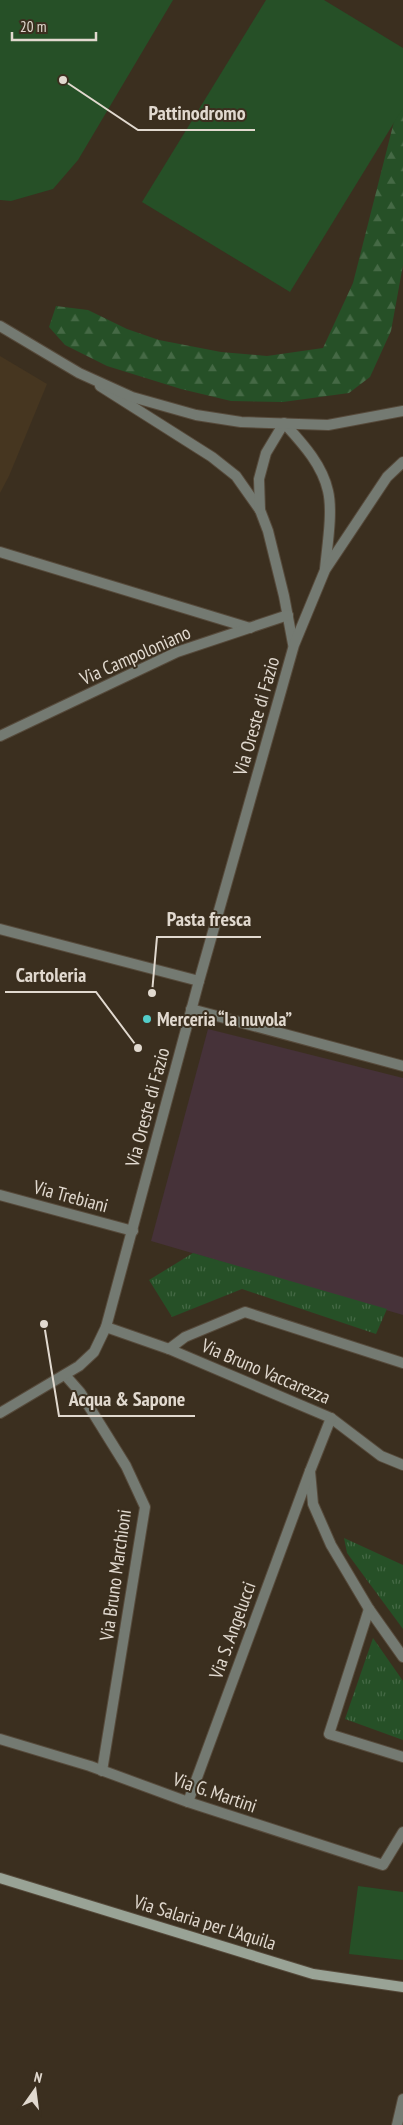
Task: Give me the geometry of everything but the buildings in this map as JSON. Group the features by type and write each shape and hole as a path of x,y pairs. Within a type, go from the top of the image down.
{"main road":[{"name":"Via Salaria per L'Aquila","path":"0,1878 313,1974 403,1987"}],"street":[{"path":"0,326 79,372 212,457 236,476 260,510 268,531 294,645"},
{"path":"79,372 132,397 196,414 242,422 328,425 403,411"},
{"path":"260,510 259,479 266,453 284,423"},
{"path":"284,423 304,445 319,467 329,492 329,524 325,570"},
{"path":"325,570 387,477 403,462"},
{"path":"0,552 250,628"},
{"name":"Via Oreste di Fazio","path":"0,1412 79,1366 94,1352 106,1327 191,1009 294,645 325,570"},
{"name":"Via Campoloniano","path":"0,736 177,652 288,615"},
{"path":"0,929 199,981"},
{"path":"191,1009 403,1066"},
{"name":"Via Trebiani","path":"0,1195 133,1231"},
{"path":"169,1349 185,1337 245,1312 403,1363"},
{"name":"Via Bruno Vaccarezza","path":"106,1327 169,1349 331,1418 382,1456 403,1464"},
{"name":"Via Bruno Marchioni","path":"65,1375 80,1392 121,1458 145,1507 102,1771"},
{"name":"Via S. Angelucci","path":"188,1802 331,1418"},
{"path":"310,1472 313,1504 331,1545 370,1609 403,1657"},
{"path":"370,1609 329,1734 403,1757"},
{"name":"Via G. Martini","path":"0,1739 383,1865 403,1832"},
{"path":"397,2125 403,2099"}],"shaded area":[{"path":"0,356 47,384 9,476 0,493"},
{"path":"208,1029 403,1078 403,1315 151,1241"}],"green space":[{"path":"0,0 173,0 78,160 53,189 11,201 0,200"},
{"path":"266,0 324,0 403,48 403,108 290,292 142,202"},
{"path":"403,86 403,265 391,331 370,377 349,393 283,402 231,401 181,389 107,366 65,345 49,327 56,306 88,310 127,329 159,340 221,352 267,356 323,348 353,283"},
{"path":"193,1253 387,1309 376,1334 242,1289 172,1317 149,1280"},
{"path":"344,1538 403,1565 403,1629 347,1553"},
{"path":"373,1638 403,1681 403,1740 345,1719"},
{"path":"358,1886 403,1892 403,1960 349,1954"}],"place":[{"name":"Pattinodromo","path":"63,80"},
{"name":"Pasta fresca","path":"152,993"},
{"name":"Merceria “la nuvola”","path":"147,1019"},
{"name":"Cartoleria","path":"138,1048"},
{"name":"Acqua & Sapone","path":"44,1324"}]}
